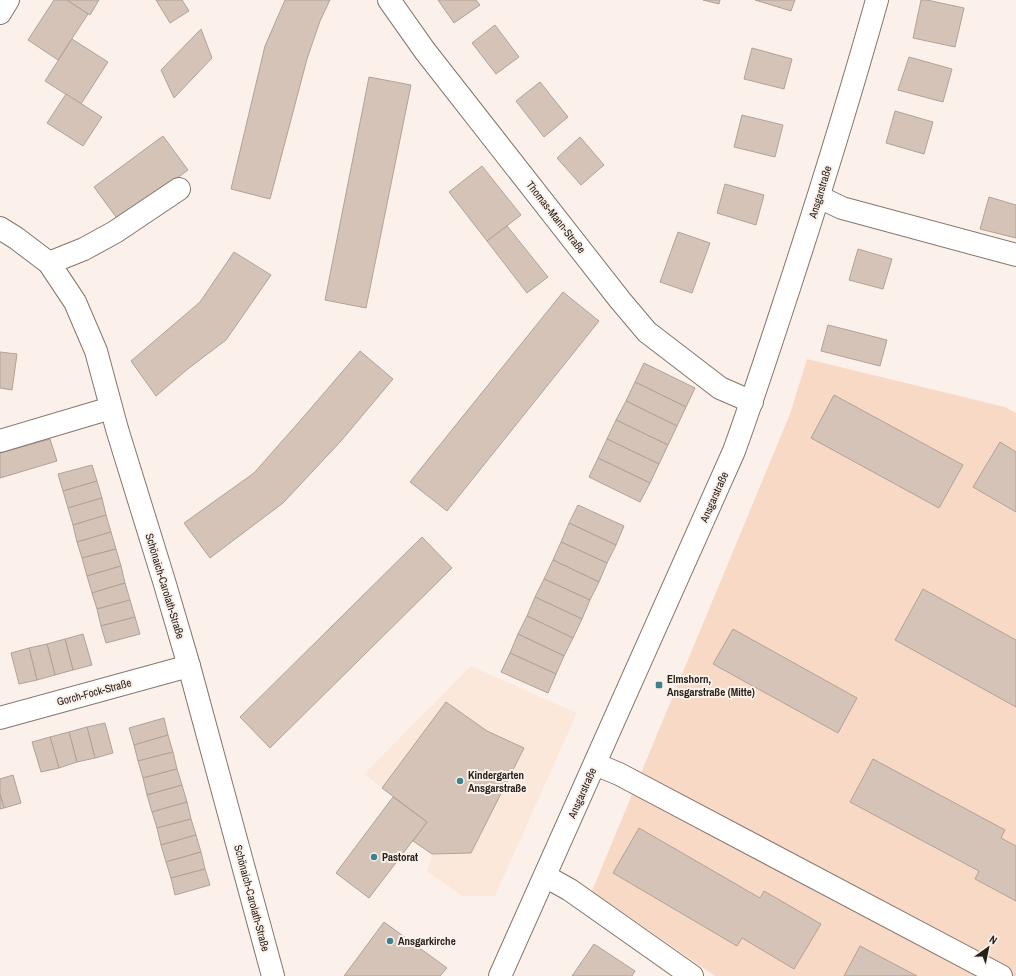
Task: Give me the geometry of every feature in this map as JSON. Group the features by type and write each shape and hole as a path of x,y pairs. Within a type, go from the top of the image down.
{"street":[{"path":"0,13 8,0"},
{"name":"Thomas-Mann-Straße","path":"389,0 424,51 620,300 647,332 720,388 752,402"},
{"name":"Ansgarstraße","path":"500,976 734,451 752,402 819,197 849,100 877,0"},
{"path":"49,264 84,249 116,232 179,190"},
{"path":"819,197 842,208 1016,255"},
{"name":"Schönaich-Carolath-Straße","path":"0,228 16,238 49,264 75,302 96,351 111,408 189,666 273,976"},
{"path":"0,441 111,408"},
{"name":"Gorch-Fock-Straße","path":"0,718 189,666"},
{"path":"595,764 619,774 1001,976"},
{"path":"545,876 570,890 692,976"}],"shaded area":[{"path":"807,359 1005,407 1016,413 1016,976 715,976 592,891 790,414"},
{"name":"Kindergarten Ansgarstraße","path":"471,666 577,713 495,896 462,896 427,871 432,854 413,841 427,822 364,774"}],"building":[{"path":"54,0 67,0 88,14 58,60 28,40"},
{"path":"67,0 99,0 90,15"},
{"path":"156,0 182,0 189,11 170,23"},
{"path":"285,0 330,0 320,21 307,59 270,199 231,189 265,46"},
{"path":"438,0 476,0 480,5 454,23"},
{"path":"703,0 720,0 719,4"},
{"path":"755,0 795,0 791,11"},
{"path":"921,0 964,8 955,47 913,38"},
{"path":"495,25 519,57 496,74 472,43"},
{"path":"201,29 212,58 174,98 161,70"},
{"path":"72,39 108,62 81,104 45,81"},
{"path":"752,48 792,59 784,89 744,79"},
{"path":"909,57 952,69 943,102 898,90"},
{"path":"369,77 411,85 366,308 325,300"},
{"path":"540,82 568,117 544,137 516,101"},
{"path":"66,94 102,117 83,146 47,123"},
{"path":"895,111 933,122 924,154 886,143"},
{"path":"742,115 783,125 775,157 734,147"},
{"path":"163,136 188,170 119,221 94,187"},
{"path":"580,137 604,165 581,185 557,158"},
{"path":"482,166 521,215 487,241 449,192"},
{"path":"725,184 764,195 756,225 717,213"},
{"path":"989,197 1016,205 1016,238 980,229"},
{"path":"507,226 548,277 527,293 487,241"},
{"path":"678,232 710,243 692,293 660,282"},
{"path":"858,249 892,259 883,289 849,280"},
{"path":"234,252 271,275 226,340 189,368 156,396 131,361 200,302"},
{"path":"563,292 599,321 447,511 410,482"},
{"path":"828,325 887,340 880,366 821,351"},
{"path":"360,351 393,379 341,441 283,503 210,558 184,523 254,473"},
{"path":"0,352 17,354 12,390 0,388"},
{"path":"644,363 695,388 686,407 635,382"},
{"path":"635,382 686,407 677,426 626,401"},
{"path":"834,395 963,465 939,508 811,438"},
{"path":"626,401 677,426 668,445 616,420"},
{"path":"616,420 668,445 659,464 607,439"},
{"path":"50,439 57,461 0,478 0,453"},
{"path":"607,439 659,464 650,483 598,458"},
{"path":"1000,442 1016,452 1016,512 973,487"},
{"path":"598,458 650,483 640,502 589,477"},
{"path":"92,465 97,481 63,491 58,474"},
{"path":"97,481 102,498 68,508 63,491"},
{"path":"102,498 106,515 73,525 68,508"},
{"path":"578,505 624,526 616,545 569,523"},
{"path":"106,515 111,532 77,542 73,525"},
{"path":"569,523 616,545 607,563 561,542"},
{"path":"111,532 116,549 82,558 77,542"},
{"path":"422,537 452,568 270,748 240,717"},
{"path":"561,542 607,563 599,582 553,560"},
{"path":"116,549 121,566 87,576 82,558"},
{"path":"553,560 599,582 590,600 544,579"},
{"path":"121,566 125,583 92,593 87,576"},
{"path":"544,579 590,600 582,619 535,597"},
{"path":"125,583 130,600 97,609 92,593"},
{"path":"923,589 1016,640 1016,707 895,640"},
{"path":"535,597 582,619 573,638 527,616"},
{"path":"130,600 135,617 101,626 97,609"},
{"path":"527,616 573,638 564,656 518,634"},
{"path":"135,617 140,634 106,643 101,626"},
{"path":"733,629 857,698 838,733 713,664"},
{"path":"83,634 92,665 73,670 65,639"},
{"path":"518,634 564,656 556,674 510,653"},
{"path":"65,639 73,670 55,675 47,644"},
{"path":"47,644 55,675 37,680 29,648"},
{"path":"29,648 37,680 19,684 11,653"},
{"path":"510,653 556,674 548,693 501,672"},
{"path":"446,702 487,731 524,748 471,853 432,854 413,841 427,822 382,788"},
{"path":"164,718 168,735 134,745 129,728"},
{"path":"105,723 113,753 95,758 87,727"},
{"path":"87,727 95,758 77,762 69,732"},
{"path":"69,732 77,762 59,768 50,737"},
{"path":"168,735 173,752 138,761 134,745"},
{"path":"50,737 59,768 41,772 32,742"},
{"path":"173,752 177,769 143,778 138,761"},
{"path":"873,759 1005,830 1001,838 1016,846 1016,901 975,879 979,871 850,802"},
{"path":"177,769 182,785 147,795 143,778"},
{"path":"13,775 21,803 4,808 0,794 0,779"},
{"path":"182,785 187,802 152,812 147,795"},
{"path":"0,794 4,808 0,809"},
{"name":"Pastorat","path":"393,797 427,822 369,898 336,873"},
{"path":"187,802 191,819 157,828 152,812"},
{"path":"191,819 196,835 161,845 157,828"},
{"path":"639,828 760,898 764,891 821,924 794,969 742,938 737,946 613,873"},
{"path":"196,835 201,852 166,862 161,845"},
{"path":"201,852 205,869 171,878 166,862"},
{"path":"205,869 210,885 175,895 171,878"},
{"name":"Ansgarkirche","path":"384,922 447,968 440,976 344,976"},
{"path":"594,944 635,971 632,976 572,976"},
{"path":"860,946 896,965 917,976 844,976"}],"place":[{"name":"Elmshorn, Ansgarstraße (Mitte)","path":"659,685"},
{"name":"Kindergarten Ansgarstraße","path":"460,781"},
{"name":"Pastorat","path":"374,857"},
{"name":"Ansgarkirche","path":"390,941"}]}
